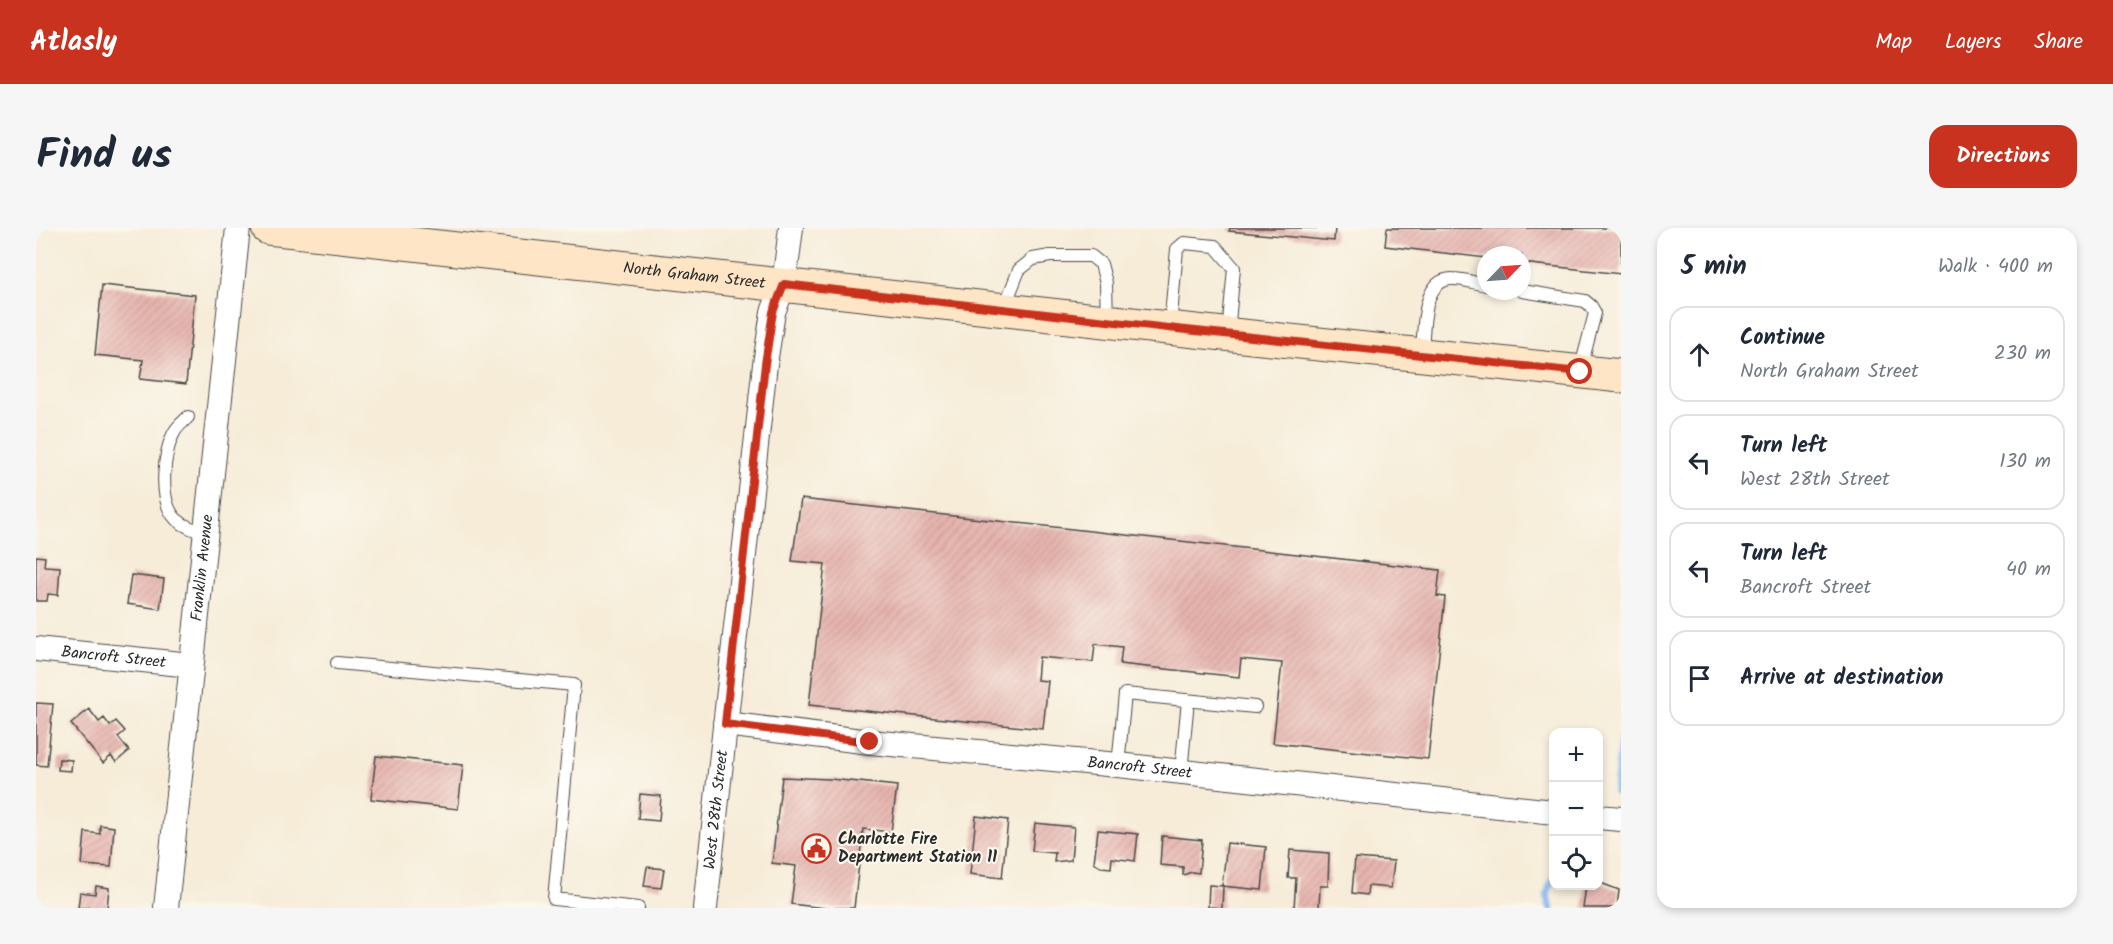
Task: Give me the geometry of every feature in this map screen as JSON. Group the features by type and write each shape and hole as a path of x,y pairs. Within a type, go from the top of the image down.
{"main road":[{"name":"North Graham Street","path":"268,228 1621,376"}],"street":[{"name":"Franklin Avenue","path":"166,908 238,228"},
{"name":"West 28th Street","path":"705,908 765,364 773,312 784,284 791,228"},
{"name":"Bancroft Street","path":"36,649 191,665"},
{"name":"Bancroft Street","path":"725,724 870,742 1118,765 1549,811"},
{"path":"1603,817 1621,819"}],"lane":[{"path":"1170,328 1177,249 1184,243 1215,246 1234,268 1228,334"},
{"path":"1004,309 1019,270 1033,259 1050,256 1091,256 1101,264 1106,284 1107,321"},
{"path":"1422,355 1428,297 1433,288 1451,279 1477,283"},
{"path":"1531,292 1585,301 1595,312 1580,372"},
{"path":"188,417 176,430 166,456 164,487 168,507 175,518 184,526 206,532"},
{"path":"337,663 574,685 554,903 638,908"},
{"path":"1118,765 1125,694 1255,707"},
{"path":"1181,772 1188,700"}],"building":[{"path":"1230,228 1335,228 1334,241 1229,231"},
{"path":"1387,228 1621,228 1621,274 1531,264 1531,246 1477,246 1477,257 1385,246"},
{"path":"102,285 195,295 186,384 140,379 143,360 95,355"},
{"path":"801,499 1440,570 1437,596 1445,597 1428,759 1273,743 1282,663 1241,659 1239,677 1120,664 1122,647 1095,644 1093,662 1039,657 1037,680 1048,681 1043,729 809,705 825,564 792,561"},
{"path":"36,556 45,557 44,566 60,567 58,595 48,594 47,601 36,601"},
{"path":"131,575 164,579 160,609 127,604"},
{"path":"36,703 53,704 47,766 36,765"},
{"path":"89,709 99,722 104,718 110,726 116,721 125,731 118,737 129,751 116,762 111,756 103,763 71,724"},
{"path":"376,756 463,765 458,809 371,799"},
{"path":"59,759 72,760 71,771 58,770"},
{"name":"Charlotte Fire Department Station 11","path":"782,777 897,786 891,832 863,829 854,908 825,908 791,904 796,866 772,863"},
{"path":"640,794 661,796 659,821 638,819"},
{"path":"976,816 1008,820 1002,878 970,874"},
{"path":"1035,823 1074,827 1071,860 1054,862 1055,853 1032,851"},
{"path":"100,825 114,827 111,867 82,865 85,832 100,834"},
{"path":"1098,830 1138,834 1135,861 1112,858 1111,868 1101,867 1094,862"},
{"path":"1162,836 1202,840 1199,873 1192,872 1183,875 1183,867 1160,865"},
{"path":"1227,843 1266,847 1262,890 1222,886"},
{"path":"1290,850 1329,853 1328,886 1320,886 1319,908 1294,908 1296,878 1288,878"},
{"path":"1355,858 1394,861 1391,888 1368,886 1367,895 1352,893"},
{"path":"647,867 664,869 661,888 644,886"},
{"path":"1603,884 1619,890 1617,908 1583,908 1585,890 1603,890"},
{"path":"1209,885 1223,886 1222,908 1208,907"},
{"path":"96,886 109,888 107,908 78,908 80,892 95,894"}],"waterway":[{"path":"1616,792 1621,739"},
{"path":"1549,890 1548,900 1551,908"}],"place":[{"name":"Charlotte Fire Department Station 11","path":"817,848"}],"route":[{"path":"870,742 725,724 765,364 773,312 784,284 1580,372"}]}
